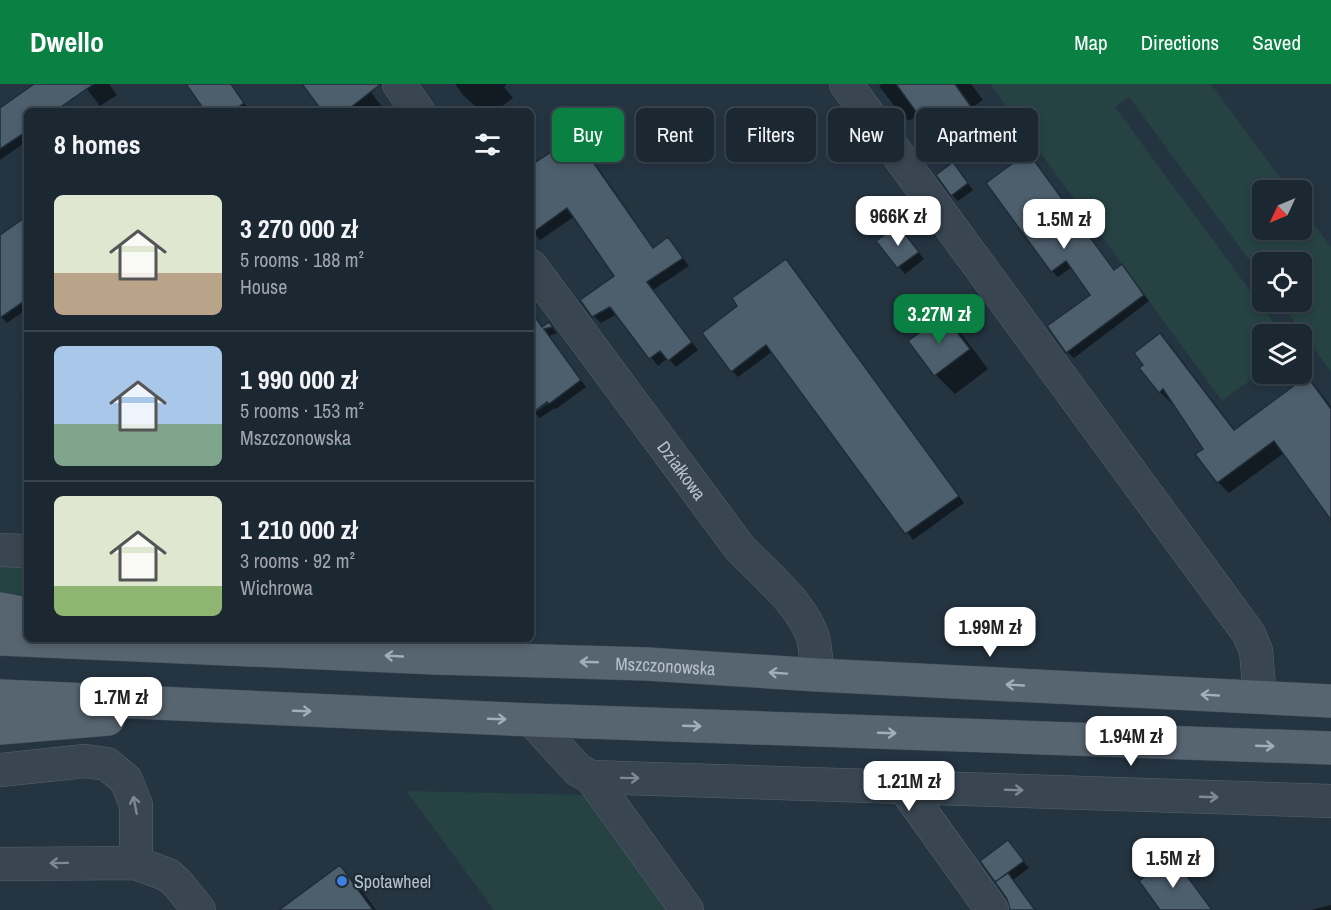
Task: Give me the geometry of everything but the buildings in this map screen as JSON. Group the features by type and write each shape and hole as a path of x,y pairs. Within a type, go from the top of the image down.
{"main road":[{"path":"0,609 24,613"},
{"name":"Mszczonowska","path":"0,639 24,640"},
{"name":"Mszczonowska","path":"71,642 236,649 436,649 818,675 1331,701"},
{"path":"195,642 236,649"},
{"path":"0,696 244,709 1331,748"},
{"path":"0,728 244,709"}],"street":[{"path":"399,84 416,108"},
{"path":"846,84 1249,634 1256,651 1260,697"},
{"name":"Działkowa","path":"534,270 739,547 804,618 813,638 818,675"},
{"path":"0,550 24,551"},
{"path":"532,720 578,770 591,777 687,910"},
{"path":"0,770 85,761 107,764 126,780 136,805 126,862 122,868 164,898 173,910"},
{"path":"591,777 1331,801"},
{"path":"904,787 992,910"},
{"path":"0,864 126,862 168,875 199,910"}],"green space":[{"path":"990,84 1211,84 1282,180 1252,180 1252,240 1312,240 1312,221 1331,247 1331,372 1312,346 1312,324 1296,324 1287,312 1312,312 1312,252 1252,252 1252,264 1129,97 1115,107 1252,293 1252,312 1266,312 1275,324 1252,324 1252,379 1222,401 1038,150 1038,108 1008,108"},
{"path":"0,564 24,568 24,596 0,592"},
{"path":"406,791 593,795 677,910 494,910"}],"place":[{"name":"Spotawheel","path":"342,881"}]}
